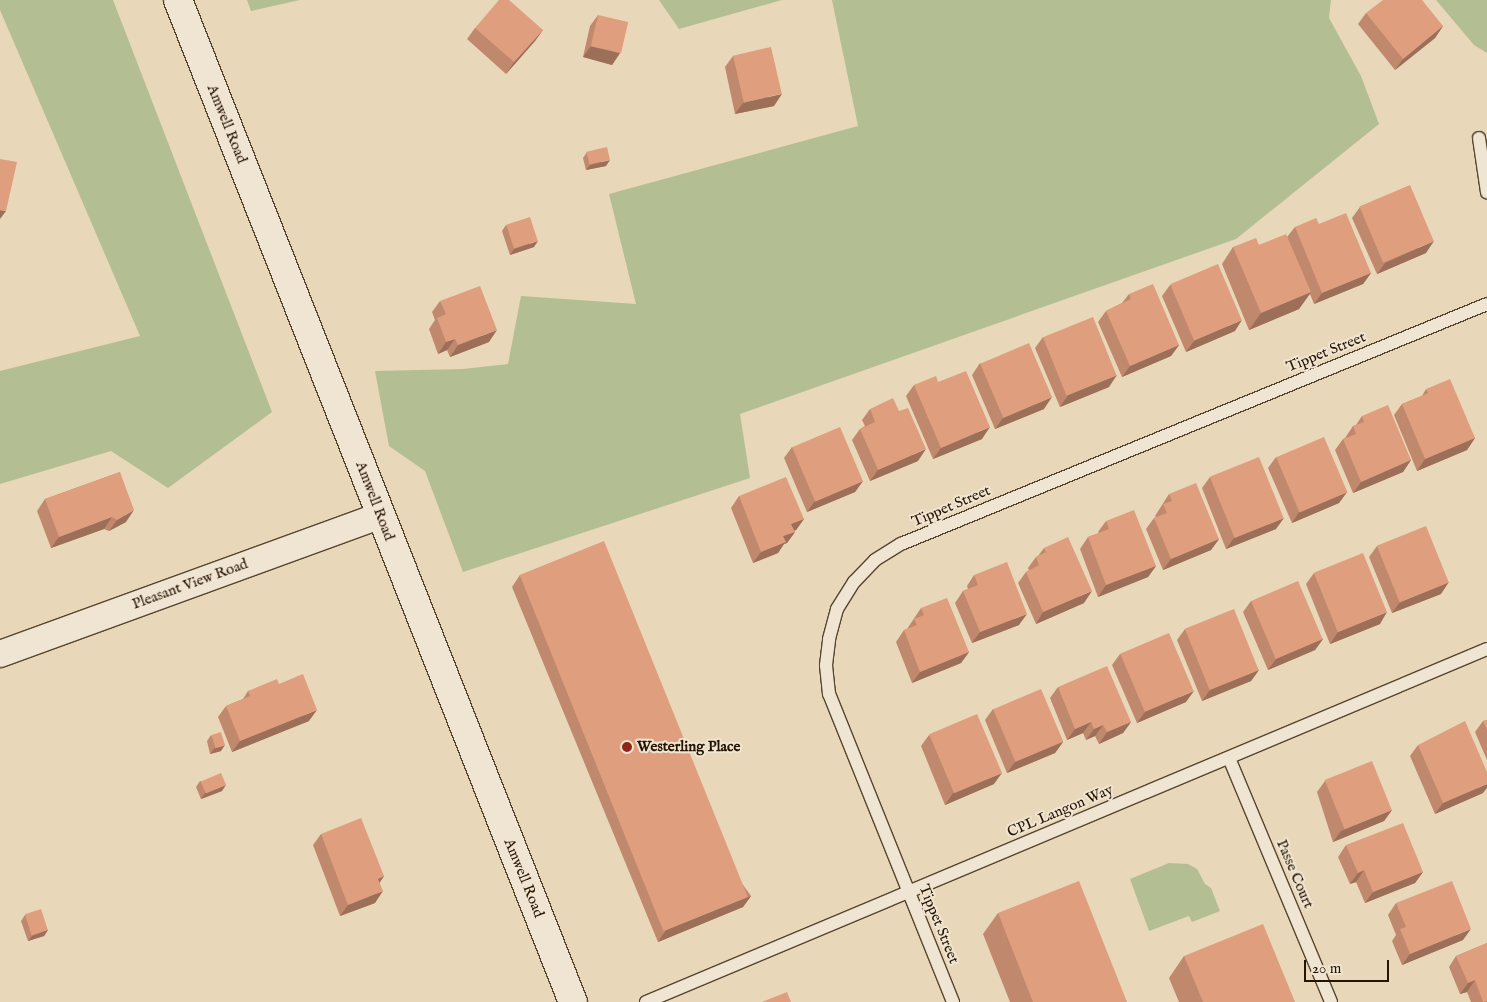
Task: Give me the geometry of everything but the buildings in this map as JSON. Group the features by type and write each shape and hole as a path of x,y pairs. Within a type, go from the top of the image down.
{"main road":[{"name":"Amwell Road","path":"178,0 573,1002"}],"street":[{"name":"Pleasant View Road","path":"0,654 380,516"}],"lane":[{"path":"1478,138 1487,192"},
{"name":"Tippet Street","path":"953,1002 829,694 826,665 837,609 854,582 875,560 910,540 1487,304"},
{"name":"CPL Langon Way","path":"646,1002 1487,649"},
{"name":"Passe Court","path":"1229,758 1331,1002"}],"green space":[{"path":"0,0 113,0 272,412 168,488 111,451 0,484 0,371 140,336 0,10"},
{"path":"247,0 300,0 251,11"},
{"path":"659,0 782,0 679,29"},
{"path":"832,0 1331,0 1329,18 1361,76 1379,124 1236,239 740,414 750,478 463,572 425,471 389,446 375,371 463,369 508,364 521,296 636,304 609,194 858,126"},
{"path":"1436,0 1487,0 1487,53 1474,45"},
{"path":"1169,863 1188,864 1197,869 1205,884 1211,888 1220,911 1192,922 1189,916 1149,931 1130,879"}],"place":[{"name":"Westerling Place","path":"627,747"}]}
